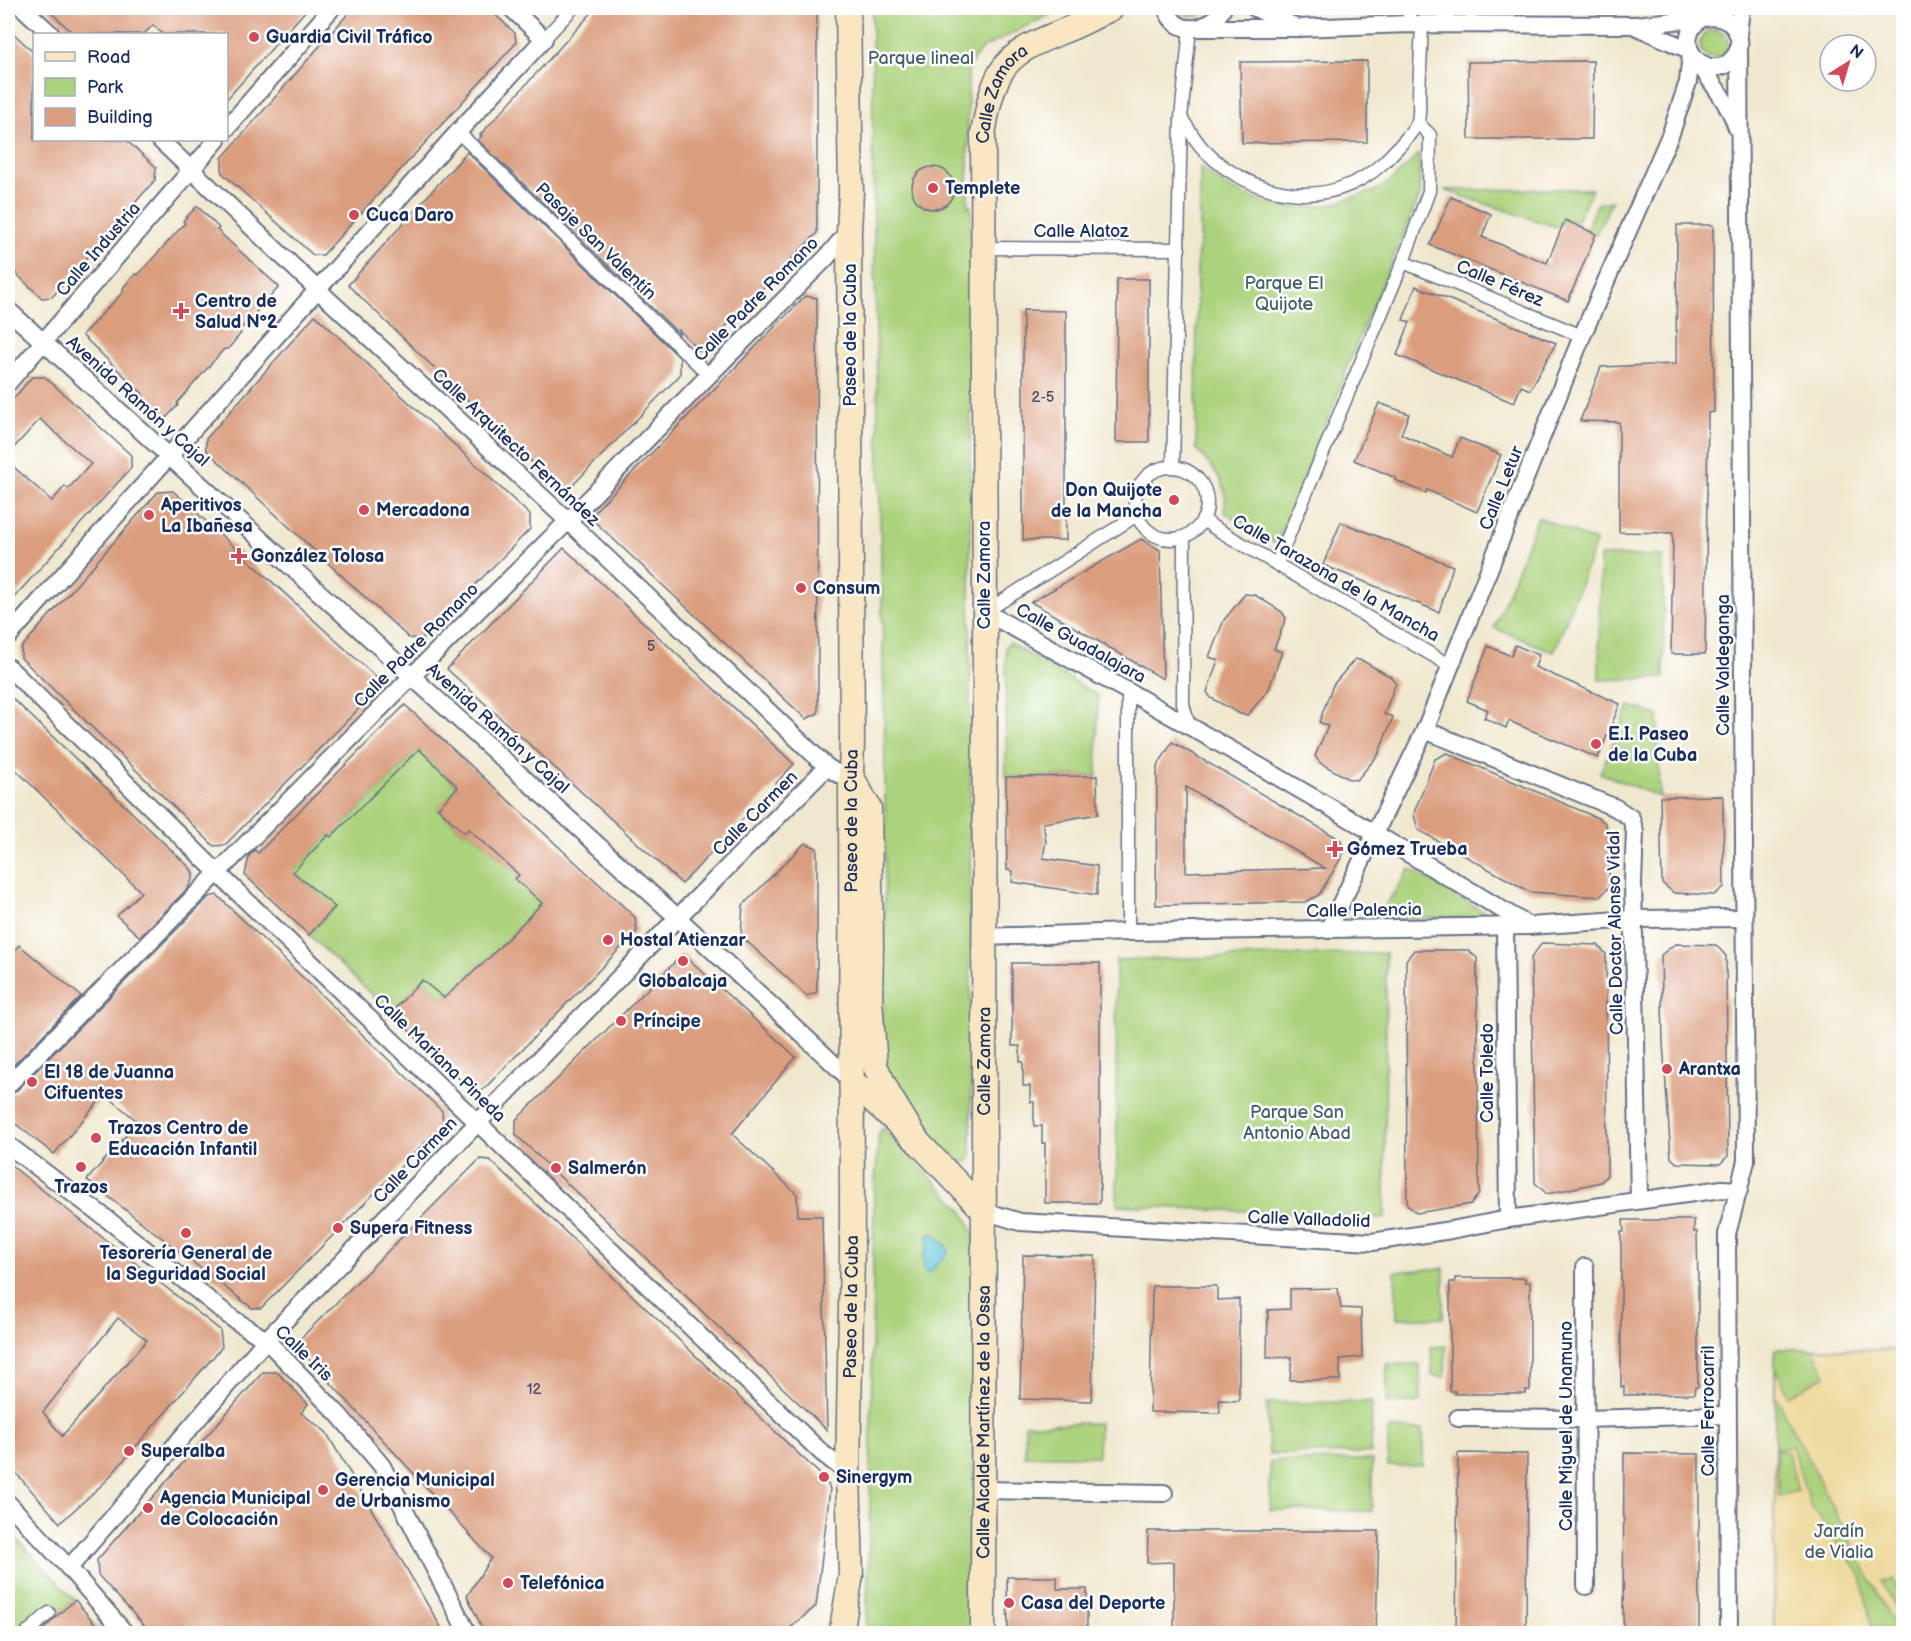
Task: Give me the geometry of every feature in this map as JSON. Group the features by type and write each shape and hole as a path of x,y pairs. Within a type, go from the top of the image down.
{"main road":[{"name":"Paseo de la Cuba","path":"841,1634 851,1575 848,1473 852,1262 852,697 849,231 851,192 848,8"},
{"name":"Calle Zamora","path":"984,1212 983,134 988,106 1002,70 1019,53 1041,39 1067,30 1112,8"},
{"path":"851,775 869,808 870,1001 875,1066 890,1097 918,1142"},
{"path":"852,1081 918,1142 984,1212"},
{"name":"Calle Alcalde Martínez de la Ossa","path":"983,1634 984,1212"}],"street":[{"path":"23,8 50,33"},
{"path":"228,127 332,8"},
{"path":"511,8 544,39"},
{"path":"8,637 459,132 573,8"},
{"path":"1166,8 1168,14 1180,26 1194,28 1297,28 1413,19 1635,26 1704,15 1722,18 1731,23 1739,39"},
{"path":"1194,28 1208,25 1218,16 1222,8"},
{"path":"1256,8 1297,28"},
{"path":"1635,26 1693,56 1704,66 1716,68 1731,61 1738,52 1741,8"},
{"path":"1693,56 1688,40 1691,29 1704,15"},
{"path":"1277,563 1403,262 1429,192 1430,135 1418,123 1413,19"},
{"path":"1173,467 1181,118 1194,28"},
{"name":"Calle Valdeganga","path":"1739,39 1746,1161 1739,1190"},
{"name":"Calle Valdeganga","path":"1693,56 1718,89 1732,113 1741,140"},
{"name":"Calle Letur","path":"1328,930 1425,730 1582,336 1671,133 1688,82 1693,56"},
{"path":"1181,118 1205,151 1230,172 1255,186 1280,192 1308,194 1333,192 1371,174 1394,152 1418,123"},
{"name":"Pasaje San Valentín","path":"459,132 709,375"},
{"name":"Calle Arquitecto Fernández","path":"161,141 568,521 827,767 838,774 851,775"},
{"name":"Calle Industria","path":"8,383 216,141"},
{"name":"Calle Padre Romano","path":"8,1085 568,521 826,258 849,231"},
{"name":"Calle Alatoz","path":"983,248 1179,249"},
{"name":"Calle Férez","path":"1403,262 1582,336"},
{"name":"Avenida Ramón y Cajal","path":"8,310 678,918 852,1081"},
{"path":"1173,467 1191,474 1200,483 1206,494 1207,507 1196,530 1185,537 1173,540 1161,538 1142,525 1135,503 1136,492 1150,474 1173,467"},
{"name":"Calle Guadalajara","path":"1137,515 985,612 1375,833 1529,926"},
{"name":"Calle Tarazona de la Mancha","path":"1203,519 1451,666"},
{"path":"1185,537 1183,705 1189,726"},
{"name":"Calle Mariana Pineda","path":"8,667 218,873 822,1453 848,1473"},
{"path":"1128,692 1128,932"},
{"name":"Calle Doctor Alonso Vidal","path":"1425,730 1616,808 1632,818 1635,832 1633,882 1639,1200"},
{"name":"Calle Carmen","path":"69,1568 266,1341 827,767"},
{"name":"Calle Palencia","path":"984,937 1128,932 1505,927 1635,920 1743,918"},
{"name":"Calle Toledo","path":"1505,927 1508,1219"},
{"name":"Calle Iris","path":"8,1145 107,1219 233,1319 266,1341 339,1415 382,1466 468,1634"},
{"name":"Calle Valladolid","path":"984,1212 1020,1222 1372,1242 1639,1200 1722,1189 1739,1190"},
{"name":"Calle Ferrocarril","path":"1729,1634 1727,1233 1739,1190"},
{"name":"Calle Miguel de Unamuno","path":"1585,1267 1586,1586"},
{"path":"1458,1419 1585,1419 1727,1415"},
{"path":"982,1490 1164,1493"},
{"path":"8,1503 69,1568 126,1634"},
{"path":"26,1634 48,1613"}],"green space":[{"name":"Parque lineal","path":"872,8 1063,8 983,48 973,60 968,71 968,207 971,206 971,1156 969,1161 961,1163 954,1161 942,1151 899,1098 881,1057 880,1026 884,1007 885,759 873,174"},
{"path":"1178,8 1209,8 1198,16 1190,16"},
{"path":"1714,30 1724,34 1728,44 1724,54 1714,58 1704,54 1700,44 1704,34"},
{"name":"Parque El Quijote","path":"1419,154 1420,195 1348,364 1341,387 1277,544 1224,512 1226,502 1223,485 1214,470 1196,449 1200,167 1229,187 1260,201 1276,205 1310,207 1331,204 1370,193 1394,178"},
{"path":"1592,189 1575,225 1565,221 1556,227 1444,190"},
{"path":"1612,201 1596,234 1586,229 1597,204"},
{"path":"1538,517 1596,542 1554,652 1494,628"},
{"path":"1600,556 1663,556 1664,678 1599,680"},
{"path":"1010,643 1098,696 1097,776 1006,777 1006,646"},
{"path":"1629,706 1658,715 1660,797 1600,773"},
{"path":"419,749 458,787 438,809 464,833 468,829 519,875 516,879 542,903 487,960 444,998 422,980 391,1013 309,935 335,907 293,872 328,835 331,837"},
{"path":"1410,869 1484,912 1480,918 1377,918"},
{"name":"Parque San Antonio Abad","path":"1386,953 1385,1218 1117,1205 1116,960"},
{"path":"883,1128 961,1209 974,1237 973,1633 866,1634 870,1513 874,1192 879,1133"},
{"path":"1444,1268 1443,1318 1397,1318 1395,1272"},
{"path":"1446,1346 1445,1377 1432,1376 1431,1347"},
{"name":"Jardín de Vialia","path":"1775,1349 1903,1350 1903,1633 1775,1634"},
{"path":"1387,1364 1420,1365 1421,1402 1387,1403"},
{"path":"1372,1402 1371,1453 1269,1454 1267,1403"},
{"path":"1099,1423 1098,1456 1025,1456 1025,1424"},
{"path":"1388,1429 1423,1430 1423,1466 1388,1466"},
{"path":"1372,1460 1372,1511 1270,1510 1270,1461"},
{"path":"8,1530 75,1600 34,1633 8,1633"}],"sand":[{"path":"1813,1349 1903,1350 1903,1594 1897,1589 1894,1579 1882,1581 1903,1624 1903,1633 1898,1633 1775,1394 1776,1369 1789,1396 1826,1375"},
{"path":"1775,1444 1776,1449 1792,1446 1810,1505 1861,1575 1873,1633 1774,1633","holes":["1776,1449 1788,1452 1798,1491 1779,1496"]}],"water":[{"path":"932,1232 949,1249 948,1253 928,1274 924,1270 923,1254 928,1248 928,1236"}],"building":[{"path":"46,8 308,8 228,98 228,33 162,33 153,25 145,33 73,33"},
{"path":"353,8 488,8 515,33 516,43 323,255 313,255 222,173 222,158"},
{"path":"596,8 817,8 817,233 701,352 679,330 679,334 478,140 482,136 480,135"},
{"path":"8,28 33,52 33,141 127,141 156,167 155,180 52,297 42,298 8,266"},
{"path":"1367,61 1367,142 1242,143 1240,62"},
{"path":"1593,61 1592,139 1469,139 1468,62"},
{"path":"467,152 680,358 680,375 571,487 555,484 348,285"},
{"name":"Templete","path":"933,167 948,173 954,188 948,203 933,209 918,203 912,188 918,173"},
{"path":"1451,197 1491,214 1482,237 1547,263 1565,220 1596,234 1568,301 1430,245"},
{"name":"Centro de Salud Nº2","path":"197,206 219,228 217,230 279,287 239,331 241,333 228,349 224,349 165,419 141,396 143,394 82,335 124,291 123,288 135,274 138,275 185,223 183,221"},
{"path":"1677,225 1713,225 1714,412 1708,413 1705,654 1671,654 1673,533 1619,532 1619,422 1580,421 1601,367 1676,364"},
{"path":"1117,279 1149,279 1149,442 1116,442"},
{"path":"1416,286 1556,343 1530,390 1521,386 1514,403 1397,355 1410,322 1403,320"},
{"path":"805,296 817,298 818,713 806,719 595,522 596,510"},
{"path":"1023,310 1066,311 1066,540 1023,540"},
{"path":"315,315 530,515 530,529 422,639 409,638 206,450 206,439"},
{"path":"32,377 45,377 131,455 131,468 8,604 8,462 52,501 65,486 68,489 91,464 40,419 8,454 8,405"},
{"path":"1379,403 1409,414 1401,434 1452,457 1460,438 1501,455 1477,512 1427,490 1426,493 1395,480 1396,478 1354,460"},
{"path":"173,491 378,679 378,689 225,845 214,846 21,658 21,648 158,492"},
{"path":"1341,522 1453,566 1439,612 1323,565"},
{"path":"1141,539 1160,550 1163,679 1031,602"},
{"path":"564,548 794,764 682,884 447,669"},
{"path":"1245,594 1255,595 1282,612 1286,618 1274,649 1282,652 1269,689 1248,715 1240,714 1211,698 1207,692 1218,660 1209,657 1224,620"},
{"path":"1515,645 1539,655 1535,667 1620,704 1598,758 1509,721 1506,728 1484,718 1488,710 1467,701 1488,646 1511,656"},
{"path":"1355,659 1391,677 1396,683 1384,714 1393,717 1378,755 1357,780 1349,779 1320,763 1315,756 1328,726 1319,722 1333,685"},
{"path":"8,694 193,873 188,888 140,937 117,916 141,892 8,762"},
{"path":"405,705 635,917 637,931 482,1091 473,1092 391,1013 422,980 444,998 487,960 542,903 515,879 519,875 468,829 464,833 438,808 458,787 419,749 331,837 328,835 293,872 335,907 309,935 245,875 249,856 255,850 258,853"},
{"path":"1172,742 1341,840 1344,853 1319,895 1305,902 1156,905 1157,767","holes":["1186,787 1325,868 1186,872"]},
{"path":"1447,753 1605,823 1609,835 1609,887 1600,897 1530,892 1418,830 1415,810 1435,759"},
{"path":"1097,776 1098,814 1043,823 1046,841 1043,858 1097,866 1097,895 1012,882 1013,871 1007,870 1006,777"},
{"path":"1723,796 1724,887 1714,895 1674,893 1662,883 1660,797"},
{"path":"805,843 817,848 817,992 807,996 741,936 743,905"},
{"path":"217,895 442,1111 443,1124 261,1308 252,1308 87,1180 138,1122 105,1094 54,1154 8,1118 8,1095 15,1092 209,897"},
{"path":"1542,943 1598,945 1606,954 1607,1175 1601,1182 1547,1194 1535,1183 1531,958"},
{"path":"1675,944 1716,945 1726,956 1728,1156 1720,1164 1677,1163 1671,1158 1663,1043 1661,955"},
{"path":"19,945 81,996 8,1071 8,958"},
{"path":"1414,950 1468,950 1477,958 1479,1194 1471,1204 1417,1213 1407,1205 1406,960"},
{"path":"683,954 796,1057 732,1134 797,1194 798,1216 822,1216 827,1430 516,1135 516,1120"},
{"path":"1012,963 1100,963 1100,1203 1045,1203 1045,1143 1042,1143 1042,1126 1034,1126 1034,1102 1030,1102 1030,1086 1023,1086 1020,1046 1012,1046"},
{"path":"480,1159 490,1160 825,1479 830,1489 816,1606 783,1634 485,1634 467,1596 491,1558 295,1344"},
{"path":"8,1163 220,1330 222,1347 106,1481 60,1523 8,1464","holes":["118,1318 147,1340 62,1436 43,1412"]},
{"path":"1623,1220 1694,1220 1694,1232 1697,1232 1698,1387 1695,1387 1694,1394 1624,1395 1624,1386 1621,1387 1621,1232 1624,1232"},
{"path":"1023,1255 1095,1256 1092,1401 1020,1399"},
{"path":"1455,1278 1525,1278 1525,1282 1530,1282 1530,1390 1526,1390 1526,1394 1455,1394 1455,1391 1450,1391 1450,1282 1455,1282"},
{"path":"1152,1286 1217,1286 1217,1300 1239,1299 1239,1401 1219,1400 1220,1413 1150,1412"},
{"path":"1338,1288 1341,1308 1361,1309 1362,1357 1340,1359 1340,1380 1290,1380 1292,1357 1267,1358 1268,1310 1290,1309 1290,1289"},
{"path":"263,1372 277,1372 308,1404 301,1413 326,1432 445,1634 152,1634 98,1575 97,1560"},
{"path":"1458,1453 1527,1454 1526,1634 1456,1634"},
{"path":"1624,1453 1699,1454 1699,1634 1623,1634"},
{"path":"1148,1531 1379,1531 1376,1632 1174,1633 1174,1562 1147,1563"},
{"path":"1007,1577 1057,1577 1057,1589 1087,1589 1087,1634 1008,1634"},
{"path":"75,1600 104,1634 39,1634 57,1616"}],"place":[{"name":"Guardia Civil Tráfico","path":"254,37"},
{"name":"Templete","path":"933,188"},
{"name":"Cuca Daro","path":"354,215"},
{"name":"Centro de Salud Nº2","path":"181,311"},
{"name":"Don Quijote de la Mancha","path":"1174,500"},
{"name":"Mercadona","path":"364,510"},
{"name":"Aperitivos La Ibañesa","path":"149,515"},
{"name":"González Tolosa","path":"239,556"},
{"name":"Consum","path":"801,588"},
{"name":"E.I. Paseo de la Cuba","path":"1596,744"},
{"name":"Gómez Trueba","path":"1335,849"},
{"name":"Hostal Atienzar","path":"608,940"},
{"name":"Globalcaja","path":"683,961"},
{"name":"Príncipe","path":"621,1021"},
{"name":"Arantxa","path":"1667,1069"},
{"name":"El 18 de Juanna Cifuentes","path":"32,1082"},
{"name":"Trazos Centro de Educación Infantil","path":"96,1138"},
{"name":"Trazos","path":"81,1167"},
{"name":"Salmerón","path":"556,1168"},
{"name":"Supera Fitness","path":"338,1228"},
{"name":"Tesorería General de la Seguridad Social","path":"186,1233"},
{"name":"Superalba","path":"129,1451"},
{"name":"Sinergym","path":"824,1477"},
{"name":"Gerencia Municipal de Urbanismo","path":"323,1490"},
{"name":"Agencia Municipal de Colocación","path":"148,1508"},
{"name":"Telefónica","path":"508,1583"},
{"name":"Casa del Deporte","path":"1009,1603"}]}
